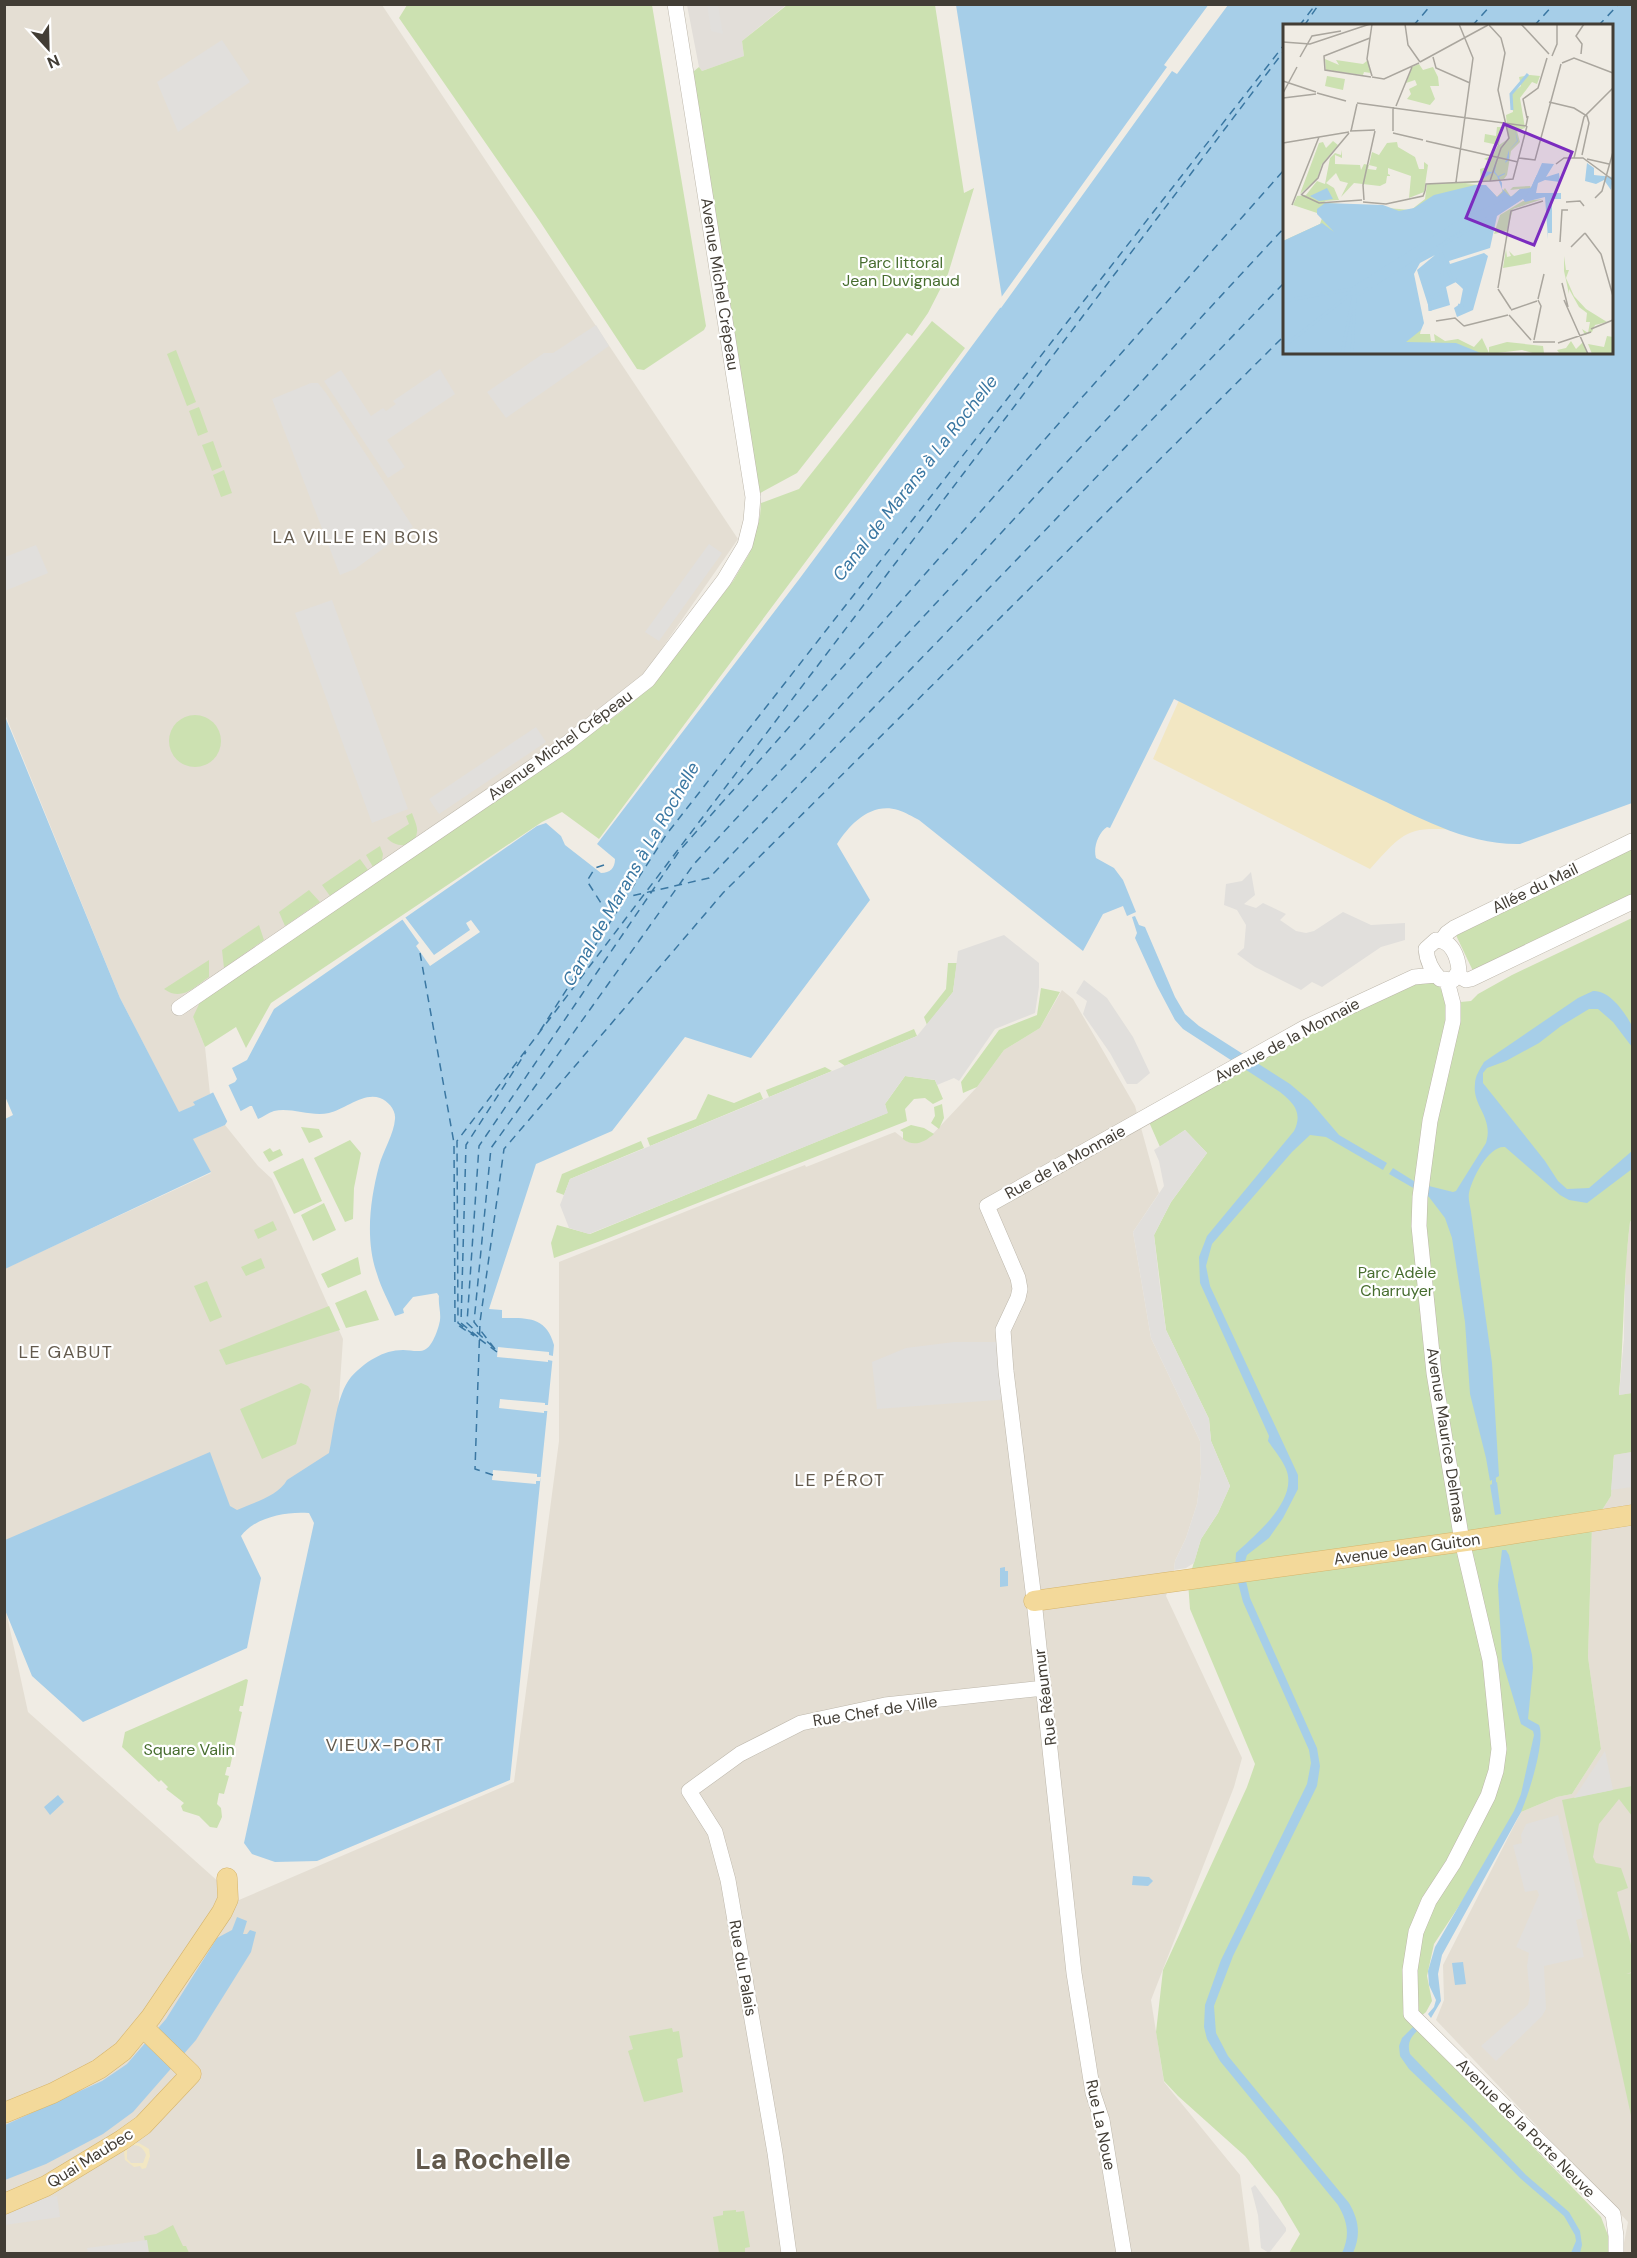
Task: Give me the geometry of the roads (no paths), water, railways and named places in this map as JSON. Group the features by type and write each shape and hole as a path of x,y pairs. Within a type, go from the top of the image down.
{"main road":[{"name":"Avenue Jean Guiton","path":"1034,1601 1182,1582 1632,1515"},
{"path":"4,2113 53,2093 99,2070 145,2032 222,1912 228,1899 227,1878"},
{"name":"Quai Maubec","path":"4,2204 46,2187 142,2125 186,2069 145,2032"}],"street":[{"name":"Avenue Michel Crépeau","path":"179,1008 566,745 648,680 724,580 745,545 752,520 753,497 675,4"},
{"name":"Allée du Mail","path":"1442,940 1454,928 1632,841"},
{"path":"1447,977 1458,964 1453,950 1442,940 1436,940 1426,949 1428,961 1447,977 1466,980 1632,902"},
{"name":"Avenue de la Monnaie","path":"1143,1119 1304,1028 1414,977 1447,977"},
{"name":"Avenue Maurice Delmas","path":"1411,2014 1410,1970 1416,1932 1430,1901 1453,1864 1488,1796 1496,1771 1499,1749 1490,1660 1462,1541 1434,1373 1422,1258 1420,1197 1422,1180 1430,1121 1453,1021 1453,1004 1447,977"},
{"name":"Rue de la Monnaie","path":"987,1206 1143,1119"},
{"name":"Rue Réaumur","path":"987,1206 1018,1278 1020,1289 1003,1330 1077,1996"},
{"name":"Rue Chef de Ville","path":"689,1791 740,1754 801,1724 885,1705 1044,1688"},
{"name":"Rue du Palais","path":"689,1791 715,1832 728,1880 775,2153 789,2253"},
{"name":"Rue La Noue","path":"1077,1996 1093,2093 1102,2120 1124,2253"},
{"name":"Avenue de la Porte Neuve","path":"1411,2014 1613,2214 1616,2253"}],"water":[{"name":"Canal de Marans à La Rochelle","path":"956,5 1632,5 1632,803 1520,844 1480,840 1423,820 1174,699 1110,828 1107,827 1101,833 1096,845 1096,858 1114,868 1123,880 1136,912 1127,916 1123,906 1103,914 1083,951 919,820 901,811 888,808 862,816 837,844 870,900 751,1058 685,1037 612,1131 536,1164 489,1309 502,1310 502,1318 527,1319 541,1324 554,1345 510,1780 317,1861 275,1862 252,1854 244,1843 314,1523 309,1513 282,1514 263,1520 247,1529 241,1536 261,1578 247,1648 83,1722 32,1676 5,1610 5,1540 210,1452 230,1506 237,1510 271,1495 287,1480 329,1453 342,1394 356,1372 368,1362 388,1352 421,1351 429,1347 439,1323 439,1296 437,1293 413,1297 403,1309 404,1313 395,1316 373,1261 370,1220 373,1192 379,1166 393,1131 395,1116 389,1104 383,1099 374,1097 360,1099 329,1113 315,1114 281,1110 258,1119 250,1106 230,1117 225,1125 193,1139 211,1172 5,1269 5,1119 13,1115 4,1094 4,714 120,998 179,1112 195,1105 193,1102 235,1082 237,1079 232,1068 247,1060 274,1009 537,826 546,823 561,836 565,845 601,873 611,869 615,859 597,844 800,578 1003,304"},
{"path":"1135,916 1139,925 1145,927 1175,997 1185,1014 1199,1026 1290,1084 1310,1101 1339,1135 1387,1163 1383,1170 1326,1137 1310,1135 1292,1152 1212,1244 1206,1266 1210,1286 1298,1475 1298,1489 1283,1518 1269,1538 1247,1555 1243,1568 1250,1598 1317,1748 1320,1766 1317,1786 1233,1956 1214,2006 1216,2033 1228,2056 1349,2203 1358,2228 1353,2253 1342,2253 1347,2229 1338,2205 1220,2061 1207,2039 1204,2027 1205,2005 1221,1960 1307,1784 1311,1763 1309,1750 1243,1602 1235,1571 1236,1553 1264,1527 1281,1504 1288,1481 1286,1469 1268,1441 1269,1436 1200,1283 1199,1257 1207,1236 1294,1131 1298,1119 1293,1104 1280,1092 1183,1029 1175,1020 1135,938 1137,933 1132,917"},
{"path":"1593,991 1605,994 1624,1013 1632,1026 1632,1047 1613,1022 1598,1009 1589,1009 1539,1043 1506,1061 1487,1068 1483,1073 1483,1083 1545,1161 1558,1181 1567,1189 1589,1188 1632,1151 1632,1169 1587,1203 1569,1200 1560,1195 1505,1147 1493,1151 1487,1157 1474,1179 1469,1200 1492,1363 1499,1476 1490,1481 1470,1394 1465,1322 1452,1238 1445,1218 1429,1197 1389,1174 1393,1168 1417,1183 1456,1191 1486,1143 1488,1134 1475,1092 1476,1078 1484,1062 1578,998"},
{"path":"1497,1482 1501,1514 1495,1515 1490,1485"},
{"path":"1502,1550 1506,1550 1509,1555 1532,1655 1533,1668 1528,1719 1539,1725 1540,1743 1532,1782 1521,1812 1442,1955 1438,1974 1441,2001 1431,2018 1428,2014 1436,2000 1429,1985 1428,1971 1435,1947 1514,1811 1521,1794 1534,1735 1533,1731 1521,1724 1502,1660 1498,1585"},
{"path":"1005,1567 1005,1571 1008,1571 1008,1586 1000,1587 1000,1568"},
{"path":"58,1795 64,1802 50,1815 44,1807"},
{"path":"1133,1876 1149,1877 1153,1881 1148,1886 1132,1885"},
{"path":"237,1917 247,1921 243,1934 247,1934 250,1930 256,1932 251,1952 196,2040 133,2112 103,2134 46,2164 5,2180 5,2125 102,2081 127,2064 166,2019 217,1938 232,1930"},
{"path":"1463,1962 1466,1984 1455,1985 1452,1963"},
{"path":"1413,2027 1417,2031 1410,2041 1410,2054 1526,2175 1569,2212 1580,2231 1582,2245 1580,2253 1571,2253 1576,2241 1575,2235 1564,2216 1520,2178 1409,2069 1400,2056 1399,2046 1402,2038"}],"waterway":[{"path":"1494,1479 1494,1487"}],"district":[{"name":"LA VILLE EN BOIS","path":"356,537"},
{"name":"LE GABUT","path":"66,1352"},
{"name":"LE PÉROT","path":"840,1480"},
{"name":"VIEUX-PORT","path":"385,1745"},
{"name":"La Rochelle","path":"493,2159"}],"park label":[{"name":"Parc littoral Jean Duvignaud","path":"901,271"},
{"name":"Parc Adèle Charruyer","path":"1397,1281"},
{"name":"Square Valin","path":"189,1749"}]}
